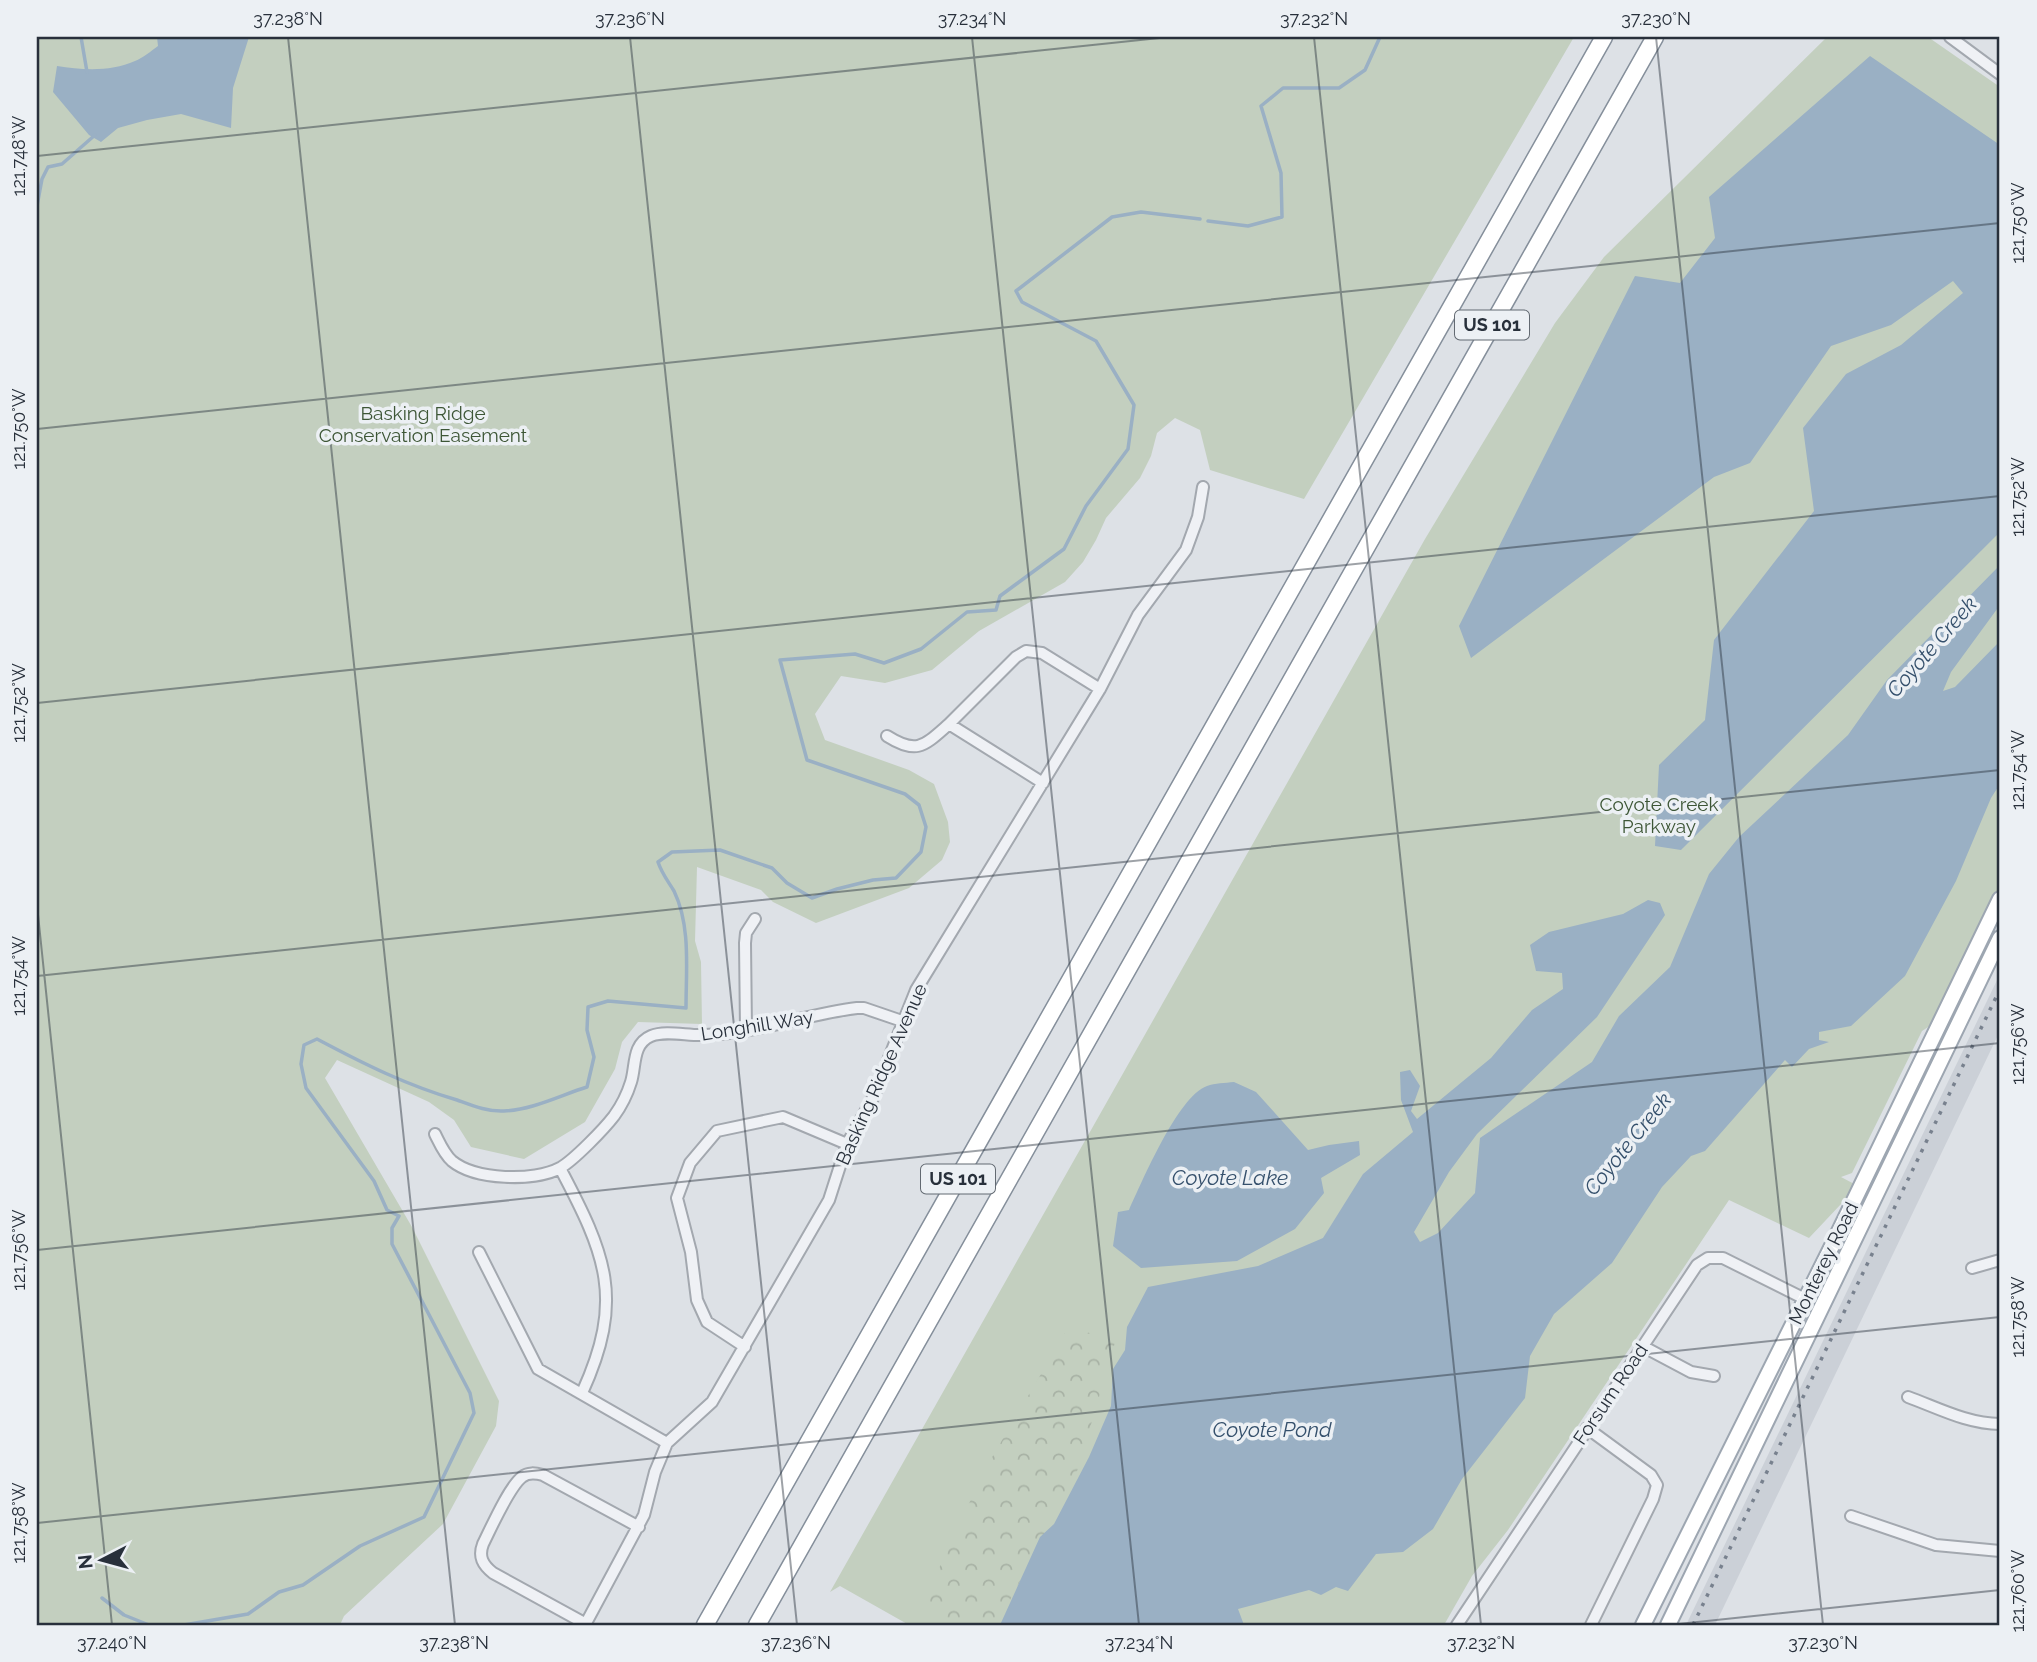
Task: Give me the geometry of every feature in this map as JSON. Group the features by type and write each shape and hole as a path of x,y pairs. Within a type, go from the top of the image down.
{"highway":[{"name":"US 101","path":"705,1625 1604,37"},
{"name":"US 101","path":"757,1625 1656,37"}],"main road":[{"name":"Monterey Road","path":"1643,1625 2000,899"},
{"name":"Monterey Road","path":"1668,1625 2000,938"}],"street":[{"path":"1950,37 2000,74"},
{"name":"Basking Ridge Avenue","path":"586,1624 639,1527 649,1502 657,1464 667,1443 712,1402 829,1200 847,1144 873,1098 916,990 1100,689 1138,615 1186,550 1198,517 1203,487"},
{"path":"887,736 905,747 926,744 1016,657 1026,651 1042,653 1100,689"},
{"path":"949,724 1043,783"},
{"path":"746,1031 745,943 746,933 755,919"},
{"name":"Longhill Way","path":"560,1168 614,1116 625,1099 632,1079 637,1049 649,1037 658,1034 715,1035 746,1031 857,1008 902,1021"},
{"path":"745,1347 707,1322 696,1300 691,1252 677,1198 690,1163 717,1131 783,1118 847,1144"},
{"path":"435,1134 445,1154 453,1162 486,1175 523,1177 560,1168 598,1246 605,1277 604,1331 582,1393"},
{"path":"480,1252 534,1364 542,1372 667,1443"},
{"name":"Forsum Road","path":"1457,1625 1696,1265 1708,1258 1723,1258 1805,1299"},
{"path":"1972,1268 2000,1259"},
{"path":"1642,1346 1691,1372 1714,1376"},
{"path":"1908,1397 1968,1419 2000,1424"},
{"path":"1587,1428 1651,1475 1657,1485 1653,1500 1591,1625"},
{"path":"586,1624 486,1568 480,1552 509,1496 521,1478 535,1472 639,1527"},
{"path":"1851,1516 1936,1545 2000,1551"}],"shaded area":[{"path":"2000,974 2000,1031 1715,1625 1686,1625"}],"green space":[{"name":"Basking Ridge Conservation Easement","path":"37,37 1574,37 1304,499 1210,470 1200,430 1175,418 1157,433 1151,456 1140,478 1106,518 1083,562 1065,582 979,631 932,670 885,683 841,676 815,714 825,740 909,770 934,784 948,822 950,842 942,860 909,888 816,923 773,902 761,890 697,867 695,941 701,962 702,1024 638,1022 622,1042 615,1069 585,1122 524,1159 471,1147 454,1120 429,1102 337,1060 325,1078 412,1227 499,1401 496,1426 443,1524 344,1616 340,1625 37,1625"},
{"name":"Coyote Creek Parkway","path":"1827,37 1928,37 2000,87 2000,899 1942,1018 1922,1031 1852,1173 1841,1177 1858,1186 1809,1238 1729,1200 1508,1530 1472,1576 1444,1625 909,1625 840,1586 830,1592 1425,539 1555,323 1604,257"},
{"path":"1068,1328 1116,1339 1078,1469 997,1625 924,1625 929,1590 984,1471"}],"water":[{"path":"157,37 249,37 233,88 231,128 181,114 118,128 101,142 89,135 53,92 57,66 96,69 126,65 158,46"},
{"path":"1870,56 2000,145 2000,532 1681,850 1655,846 1659,765 1705,720 1714,640 1814,511 1803,428 1846,374 1901,345 1963,293 1953,281 1891,325 1831,346 1750,463 1714,477 1471,658 1459,626 1635,276 1680,283 1715,238 1709,197"},
{"name":"Coyote Pond","path":"2000,565 2000,605 1951,672 1943,691 1955,687 2000,641 2000,784 1991,798 1956,881 1905,976 1851,1026 1819,1032 1819,1040 1829,1042 1809,1049 1792,1067 1785,1060 1705,1151 1691,1156 1662,1187 1612,1263 1554,1314 1530,1356 1525,1398 1462,1479 1433,1529 1403,1552 1376,1554 1348,1591 1336,1587 1321,1595 1309,1590 1238,1609 1244,1625 1000,1625 1040,1537 1054,1524 1089,1457 1111,1406 1113,1369 1125,1350 1127,1327 1148,1287 1258,1266 1323,1238 1363,1174 1413,1132 1401,1100 1400,1072 1410,1070 1420,1086 1411,1111 1417,1119 1491,1058 1532,1010 1563,989 1562,973 1536,971 1530,945 1549,932 1623,914 1648,900 1660,903 1665,915 1597,1017 1477,1134 1449,1172 1414,1232 1420,1242 1438,1233 1475,1193 1480,1138 1592,1062 1619,1016 1670,967 1709,874 1739,837 1848,735 1887,680"},
{"name":"Coyote Lake","path":"1234,1082 1256,1092 1308,1150 1359,1141 1360,1155 1321,1178 1324,1193 1295,1229 1237,1261 1141,1268 1113,1246 1118,1212 1129,1210 1162,1141 1184,1106 1207,1086"}],"waterway":[{"path":"81,37 87,72"},
{"path":"1208,221 1248,226 1282,217 1281,173 1261,106 1283,88 1339,88 1365,70 1380,37"},
{"path":"37,206 42,179 48,167 62,164 95,135"},
{"path":"184,1625 248,1614 279,1592 303,1585 360,1546 424,1517 474,1413 470,1393 392,1244 392,1228 399,1216 387,1210 374,1181 306,1088 301,1064 304,1045 317,1039 403,1081 480,1108 504,1111 536,1105 587,1087 594,1057 587,1030 588,1007 608,1001 686,1008 683,919 674,891 658,862 672,852 720,850 772,868 787,883 812,898 873,880 896,878 921,852 926,827 919,805 905,794 807,760 780,660 855,654 884,663 921,649 967,612 996,610 1000,596 1064,549 1086,506 1128,449 1134,405 1096,341 1022,302 1016,291 1112,217 1141,212 1200,219"},
{"path":"102,1598 124,1615 149,1625"}],"railway":[{"path":"1693,1625 2000,989"}],"water label":[{"name":"Coyote Creek","path":"1932,647"},
{"name":"Coyote Creek","path":"1628,1144"}]}
